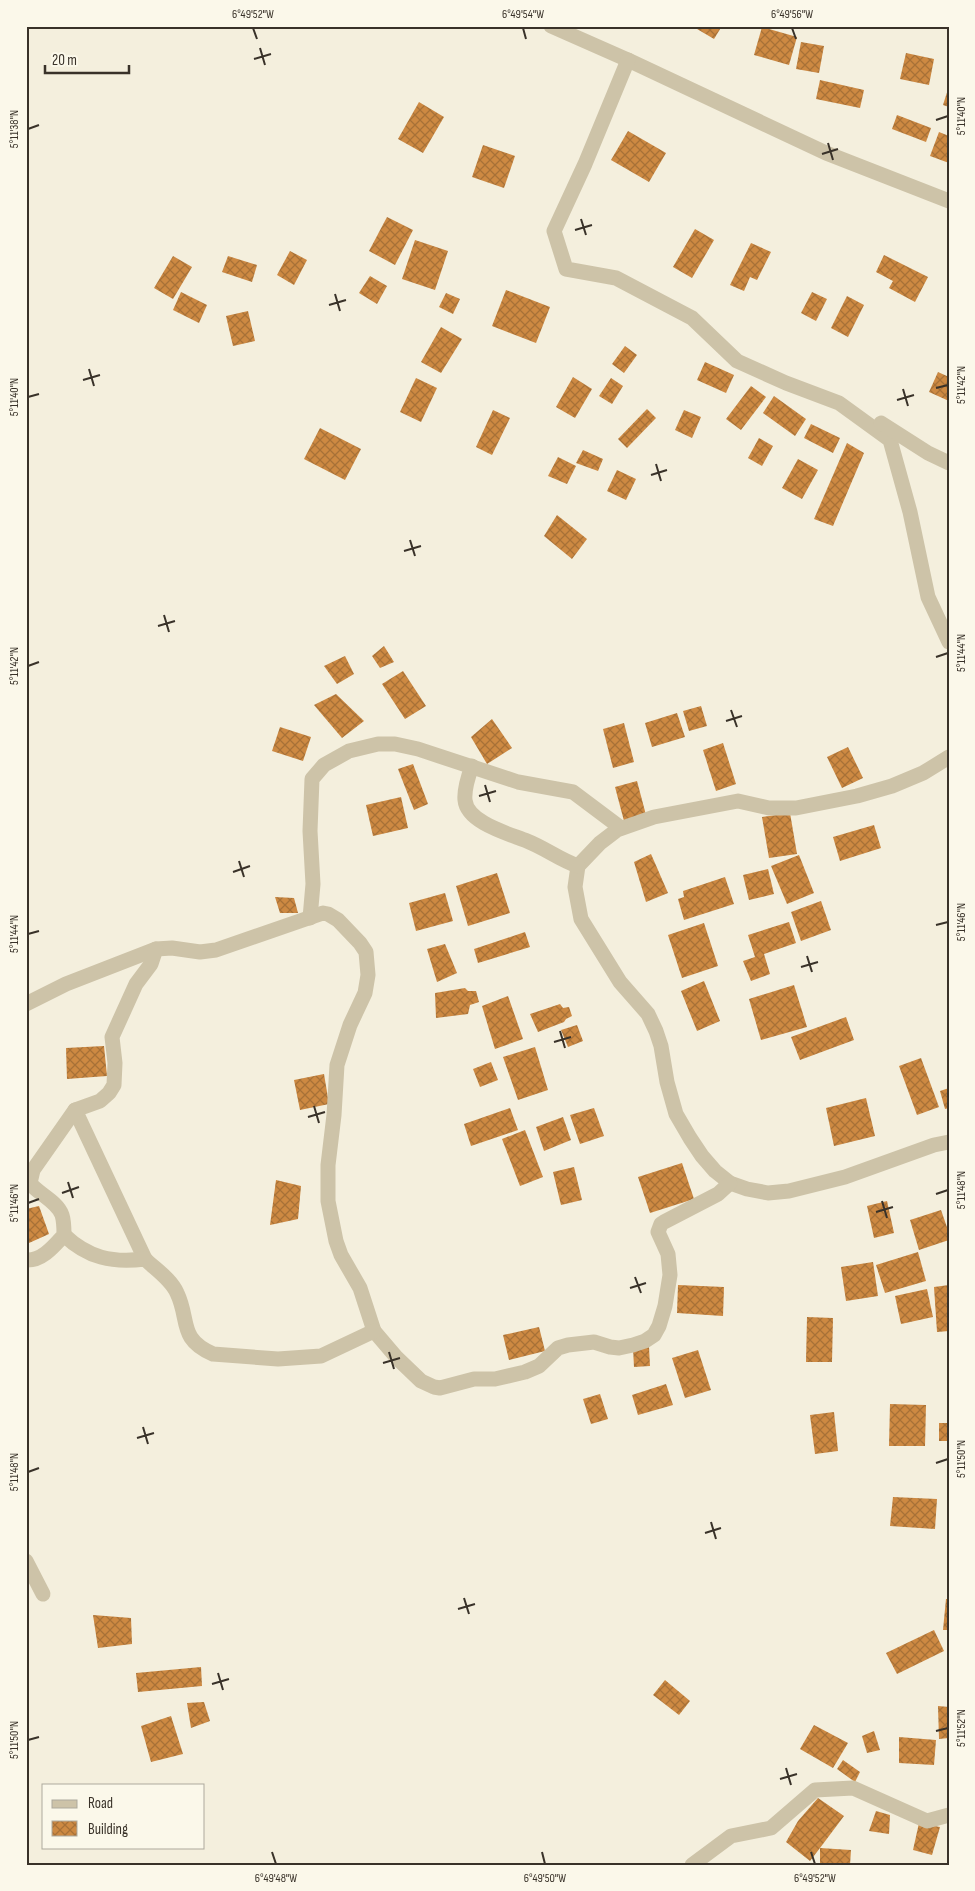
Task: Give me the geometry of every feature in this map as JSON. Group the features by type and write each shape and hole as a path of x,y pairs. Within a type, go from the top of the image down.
{"street":[{"path":"551,26 826,153 949,201"},
{"path":"628,60 585,164 554,231 566,269 616,278 692,318 737,361 786,383 839,403 891,428 928,453 949,463"},
{"path":"839,403 890,440 910,512 928,597 949,642"},
{"path":"310,918 313,884 310,831 312,780 324,765 349,751 378,744 418,748 518,782 572,792 621,828"},
{"path":"949,757 923,773 892,786 857,796 796,808 769,808 738,801 654,817 621,828 600,843 578,866 575,887 581,919 620,982 648,1014 656,1031 676,1114 690,1138 715,1171 730,1183 768,1193 789,1191 845,1177 934,1145 949,1142"},
{"path":"472,766 465,800 472,815 510,836 526,840 578,866"},
{"path":"26,1004 66,984 156,950 172,948 200,952 216,950 323,914 334,916 351,932 366,952 367,985 350,1025 337,1066 328,1165 328,1201 336,1241 341,1255 360,1288 374,1331 397,1358 421,1381 434,1387 440,1388 474,1378 495,1379 525,1372 539,1366 558,1348 573,1344 594,1342 619,1348 645,1341 654,1335 659,1326 670,1270 668,1254 658,1232 661,1224 718,1194 730,1183"},
{"path":"144,1259 110,1260 76,1247 64,1235 62,1214 51,1201 30,1183 33,1170 75,1110 100,1102 109,1094 114,1085 115,1064 112,1037 136,984 150,964 156,950"},
{"path":"75,1110 144,1259 169,1281 177,1292 183,1311 185,1329 192,1340 206,1351 213,1354 278,1360 321,1356 374,1331"},
{"path":"26,1260 31,1260 46,1253 64,1235"},
{"path":"26,1561 43,1594"},
{"path":"692,1865 731,1836 770,1828 815,1790 853,1788 927,1821 949,1815"}],"building":[{"path":"692,26 722,26 714,39"},
{"path":"762,27 797,37 789,65 754,55"},
{"path":"801,42 824,46 819,73 796,69"},
{"path":"906,53 934,59 929,85 900,79"},
{"path":"820,80 864,90 860,108 816,99"},
{"path":"949,86 949,107 943,105"},
{"path":"419,102 444,117 423,153 398,139"},
{"path":"897,115 931,128 926,142 892,129"},
{"path":"628,131 666,153 649,182 611,160"},
{"path":"939,132 949,136 949,163 930,156"},
{"path":"483,145 515,156 504,188 472,177"},
{"path":"387,217 413,230 395,265 369,251"},
{"path":"695,229 714,240 692,278 673,267"},
{"path":"415,240 448,251 435,290 402,279"},
{"path":"751,243 771,252 757,280 750,277 744,291 730,285"},
{"path":"290,251 307,260 294,285 277,275"},
{"path":"884,255 928,277 915,302 889,288 893,281 876,272"},
{"path":"173,256 192,267 173,299 154,288"},
{"path":"228,256 257,265 252,282 222,272"},
{"path":"370,276 387,286 377,304 359,293"},
{"path":"506,290 550,307 536,343 492,326"},
{"path":"181,292 207,305 199,323 173,310"},
{"path":"812,292 827,299 816,321 801,313"},
{"path":"446,293 460,299 453,314 439,307"},
{"path":"847,296 864,305 848,337 831,328"},
{"path":"248,311 255,341 233,346 226,316"},
{"path":"441,327 462,339 441,373 421,362"},
{"path":"625,346 637,355 624,373 612,364"},
{"path":"705,362 734,375 726,393 697,380"},
{"path":"938,372 949,377 949,401 929,392"},
{"path":"573,377 592,389 575,418 556,407"},
{"path":"416,378 437,388 421,422 400,412"},
{"path":"611,378 623,386 612,404 599,396"},
{"path":"751,386 766,397 741,430 726,419"},
{"path":"774,396 806,419 795,436 763,413"},
{"path":"647,409 656,418 627,448 618,439"},
{"path":"493,410 510,418 492,455 476,447"},
{"path":"684,410 701,417 692,438 675,430"},
{"path":"811,424 840,438 833,453 804,438"},
{"path":"320,428 361,449 345,480 304,459"},
{"path":"759,438 773,446 762,466 748,458"},
{"path":"847,443 864,453 833,526 814,519"},
{"path":"583,450 603,459 598,471 576,463"},
{"path":"558,457 576,466 567,484 548,476"},
{"path":"798,459 818,470 802,499 782,488"},
{"path":"617,470 636,479 626,500 607,491"},
{"path":"557,515 587,539 572,559 544,536"},
{"path":"384,646 394,662 380,668 372,656"},
{"path":"345,656 354,674 337,684 324,666"},
{"path":"403,671 426,706 405,719 382,684"},
{"path":"336,694 364,721 342,738 314,705"},
{"path":"701,706 707,726 689,731 683,711"},
{"path":"677,713 685,737 652,747 645,723"},
{"path":"492,719 512,748 487,764 471,737"},
{"path":"624,723 634,762 613,768 603,729"},
{"path":"280,727 311,737 303,761 272,751"},
{"path":"723,743 736,784 716,791 703,750"},
{"path":"848,747 863,778 842,788 827,757"},
{"path":"413,764 428,804 414,810 398,769"},
{"path":"637,781 646,815 624,821 615,787"},
{"path":"401,797 408,828 373,836 366,805"},
{"path":"790,813 797,854 769,858 762,817"},
{"path":"874,825 881,848 840,861 833,837"},
{"path":"651,854 668,893 646,902 634,862"},
{"path":"799,855 814,893 787,904 771,866"},
{"path":"768,869 774,894 749,900 743,875"},
{"path":"497,873 510,913 468,926 456,886"},
{"path":"725,877 734,904 684,920 678,899 684,897 683,891"},
{"path":"445,893 453,921 416,931 409,903"},
{"path":"275,897 294,898 298,913 280,913"},
{"path":"821,901 831,930 801,941 791,912"},
{"path":"789,922 796,943 764,954 770,974 751,981 743,961 755,957 748,935"},
{"path":"704,923 718,966 682,978 668,935"},
{"path":"525,932 530,947 478,963 474,949"},
{"path":"445,944 457,973 437,982 427,949"},
{"path":"704,981 720,1021 697,1031 681,991"},
{"path":"794,985 807,1027 761,1040 749,999"},
{"path":"465,988 468,991 476,991 479,1002 470,1005 468,1014 436,1018 435,993"},
{"path":"508,996 523,1039 495,1049 482,1006"},
{"path":"560,1004 563,1008 569,1007 572,1016 564,1022 538,1032 530,1014"},
{"path":"846,1017 854,1040 800,1060 791,1037"},
{"path":"577,1025 583,1041 568,1047 561,1030"},
{"path":"104,1046 107,1076 67,1079 66,1048"},
{"path":"535,1047 548,1090 518,1100 503,1057"},
{"path":"921,1058 939,1107 917,1115 899,1066"},
{"path":"491,1062 498,1080 480,1087 473,1069"},
{"path":"324,1074 329,1104 300,1110 294,1080"},
{"path":"949,1088 949,1108 945,1109 940,1091"},
{"path":"866,1098 875,1136 834,1146 826,1108"},
{"path":"510,1108 518,1130 471,1146 464,1124"},
{"path":"594,1108 604,1136 580,1144 570,1115"},
{"path":"563,1117 571,1140 544,1151 536,1127"},
{"path":"525,1130 543,1177 520,1186 502,1139"},
{"path":"682,1163 694,1199 650,1213 638,1177"},
{"path":"574,1167 582,1200 561,1205 553,1172"},
{"path":"276,1180 301,1186 298,1219 270,1225"},
{"path":"887,1201 894,1233 874,1238 867,1206"},
{"path":"39,1206 49,1234 29,1243 26,1235 26,1209"},
{"path":"941,1210 949,1233 949,1240 919,1250 910,1220"},
{"path":"918,1252 926,1281 885,1293 876,1265"},
{"path":"873,1262 878,1296 846,1301 841,1267"},
{"path":"678,1285 724,1287 723,1316 677,1313"},
{"path":"949,1285 949,1331 937,1332 934,1287"},
{"path":"927,1289 933,1317 901,1324 895,1296"},
{"path":"807,1317 833,1318 832,1362 806,1362"},
{"path":"539,1327 545,1351 509,1360 503,1335"},
{"path":"649,1347 650,1366 634,1367 633,1348"},
{"path":"698,1350 711,1390 685,1398 672,1358"},
{"path":"666,1384 673,1405 638,1415 632,1395"},
{"path":"600,1394 608,1419 591,1424 583,1399"},
{"path":"890,1404 926,1405 925,1446 889,1446"},
{"path":"834,1412 838,1451 815,1454 810,1415"},
{"path":"939,1423 949,1423 949,1441 939,1441"},
{"path":"893,1497 937,1499 935,1529 890,1526"},
{"path":"946,1599 949,1599 949,1630 943,1630"},
{"path":"93,1615 131,1618 132,1644 98,1648"},
{"path":"934,1630 944,1651 897,1674 886,1653"},
{"path":"201,1667 202,1686 138,1692 136,1673"},
{"path":"665,1680 690,1701 679,1715 653,1695"},
{"path":"204,1702 210,1721 191,1728 187,1703"},
{"path":"938,1706 949,1707 949,1738 939,1739"},
{"path":"171,1716 183,1754 151,1762 141,1726"},
{"path":"814,1725 848,1743 833,1768 800,1749"},
{"path":"874,1731 880,1750 867,1753 862,1736"},
{"path":"899,1737 936,1740 934,1765 899,1763"},
{"path":"843,1760 860,1772 855,1782 837,1769"},
{"path":"818,1798 844,1816 810,1861 786,1842 798,1821"},
{"path":"876,1811 890,1815 889,1834 869,1831"},
{"path":"919,1823 940,1827 932,1855 913,1850"},
{"path":"820,1848 851,1850 850,1865 820,1865"}]}
